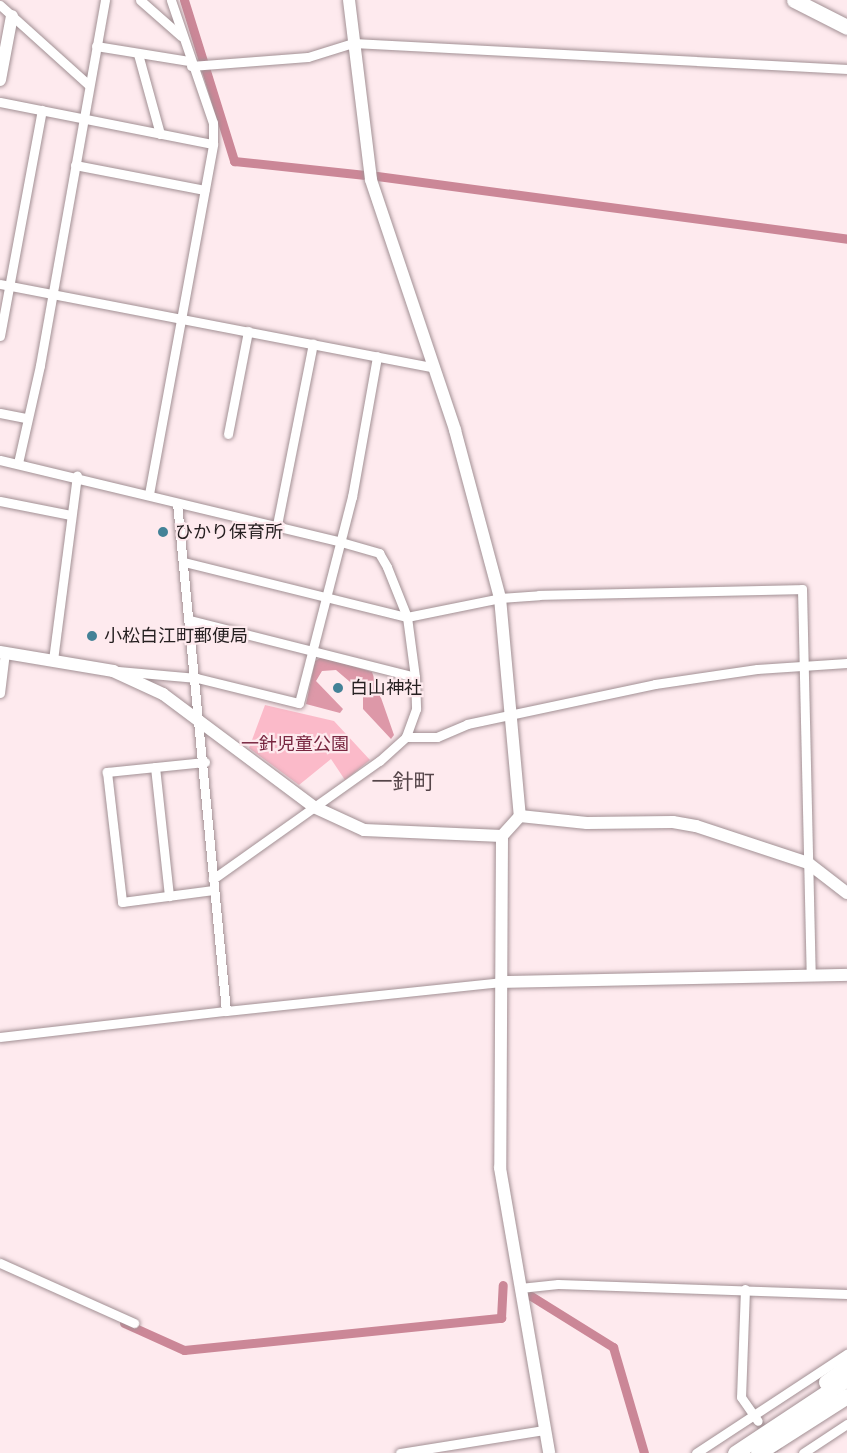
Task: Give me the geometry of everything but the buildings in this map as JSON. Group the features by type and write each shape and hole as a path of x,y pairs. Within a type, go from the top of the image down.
{"highway":[{"path":"794,0 847,27"},
{"path":"756,1447 847,1367"},
{"path":"756,1447 847,1379"},
{"path":"735,1453 756,1447 847,1396"},
{"path":"769,1453 847,1408"}],"street":[{"path":"18,463 26,418 40,365 50,293 105,0"},
{"path":"140,0 183,38"},
{"path":"149,494 183,319 213,144 213,123 171,0"},
{"path":"349,0 370,180 455,429 500,598 520,816 502,836 503,982 500,1168 549,1453"},
{"path":"0,5 89,85"},
{"path":"0,80 12,16"},
{"path":"96,46 192,64 308,57 353,43 847,69"},
{"path":"138,54 160,134"},
{"path":"0,102 213,144"},
{"path":"0,336 4,284 42,110"},
{"path":"75,165 205,190"},
{"path":"4,284 433,367"},
{"path":"228,434 248,331"},
{"path":"277,525 313,344"},
{"path":"0,693 3,652 113,671 197,678 299,703 341,542 377,356"},
{"path":"0,413 26,418"},
{"path":"0,460 77,476 177,503 277,525 379,553 407,617 415,677 416,709 406,737 315,807 213,879"},
{"path":"53,660 77,476"},
{"path":"0,501 71,515"},
{"path":"177,503 201,719 213,890 226,1011"},
{"path":"184,562 407,617 500,598 802,589 806,664 811,976"},
{"path":"190,620 415,677"},
{"path":"406,737 437,737 467,724 512,713 655,684 806,664 847,663"},
{"path":"113,671 163,694 201,719 315,807 375,833 502,836"},
{"path":"205,762 107,772 122,902 213,890"},
{"path":"155,767 169,896"},
{"path":"520,816 586,823 673,822 808,863 847,893"},
{"path":"0,1037 503,982 847,975"},
{"path":"0,1263 134,1323"},
{"path":"520,1288 558,1284 847,1294"},
{"path":"745,1289 741,1397 756,1418"},
{"path":"696,1453 756,1418 847,1354"},
{"path":"803,1453 847,1424"},
{"path":"400,1453 544,1430"}],"green space":[{"name":"一針児童公園","path":"265,705 334,721 370,760 345,780 331,759 299,785 249,748"}],"shaded area":[{"path":"322,657 372,672 394,735 391,739 363,709 363,693 336,670 322,671 316,681 343,709 340,713 306,704 315,661"}],"waterway":[{"path":"184,0 234,161 365,175"},
{"path":"377,176 847,239"},
{"path":"124,1323 184,1350 501,1318 503,1285"},
{"path":"531,1296 613,1347 644,1453"}],"tunnel":[{"path":"758,1421 780,1453"}],"place":[{"name":"ひかり保育所","path":"163,532"},
{"name":"小松白江町郵便局","path":"92,636"},
{"name":"白山神社","path":"338,688"}],"district":[{"name":"一針町","path":"403,782"}]}
